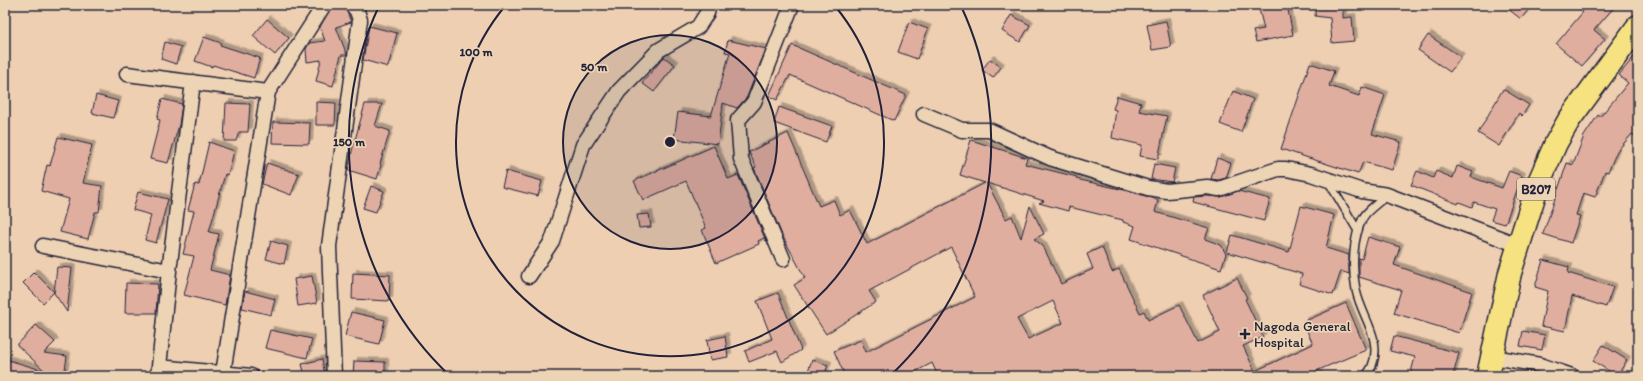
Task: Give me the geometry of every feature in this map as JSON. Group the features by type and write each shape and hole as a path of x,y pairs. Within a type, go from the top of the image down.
{"main road":[{"name":"B207","path":"1491,366 1510,273 1538,184 1556,143 1569,120 1637,30"}],"street":[{"path":"223,373 268,92 324,5"},
{"path":"334,376 329,246 360,20 352,5"},
{"path":"529,276 552,240 583,145 619,91 659,50 698,27 707,13 709,5"},
{"path":"783,259 741,159 738,120 754,102 792,5"},
{"path":"127,74 268,92"},
{"path":"193,82 158,372 223,373 251,376"},
{"path":"924,114 962,130 989,130 1050,158 1148,188 1167,191 1207,187 1219,188 1278,169 1311,174 1328,181 1362,191 1387,195 1518,245"},
{"path":"43,246 169,271"},
{"path":"1491,366 1540,365 1572,376"}],"lane":[{"path":"1328,181 1358,231"},
{"path":"1365,376 1368,374 1374,360 1374,344 1370,327 1356,291 1354,266 1358,231 1363,217 1387,195"}],"building":[{"path":"332,5 344,5 351,22 336,27 347,55 341,55 333,86 316,81 321,60 307,62 306,49 309,43 325,41 320,27"},
{"path":"1258,5 1287,5 1293,35 1256,42 1253,31 1264,29"},
{"path":"1316,5 1343,5 1343,18 1352,17 1354,41 1332,43 1330,18 1315,16"},
{"path":"1503,5 1532,5 1521,19"},
{"path":"1575,5 1616,5 1594,30 1605,39 1582,66 1556,44 1583,12"},
{"path":"1011,15 1030,25 1020,42 1002,31"},
{"path":"267,19 289,38 275,55 253,36"},
{"path":"1166,21 1171,47 1152,50 1147,25"},
{"path":"909,22 928,29 917,59 898,52"},
{"path":"369,26 397,33 388,67 363,60"},
{"path":"1428,35 1461,57 1450,72 1418,50"},
{"path":"204,37 221,43 220,45 260,58 254,78 195,61"},
{"path":"728,40 766,49 747,97 737,108 723,103 718,144 674,139 678,112 711,116 730,53 725,52"},
{"path":"165,42 181,47 176,64 161,59"},
{"path":"792,45 906,95 894,121 790,75 777,100 769,96"},
{"path":"1638,52 1638,138 1632,134 1617,151 1608,172 1605,171 1595,197 1583,193 1576,215 1580,216 1571,243 1543,234 1567,163 1573,165 1584,136 1598,115 1600,117 1628,83 1619,75"},
{"path":"664,57 675,65 654,92 642,83"},
{"path":"990,59 1001,67 993,78 982,70"},
{"path":"1310,63 1334,71 1329,86 1359,96 1362,87 1385,95 1372,134 1401,142 1392,170 1363,162 1358,174 1281,149"},
{"path":"1503,89 1529,105 1522,116 1519,113 1499,146 1478,133"},
{"path":"1233,91 1253,99 1241,132 1220,124"},
{"path":"96,95 118,101 113,118 92,113"},
{"path":"1117,96 1141,103 1139,111 1167,116 1158,159 1140,156 1142,145 1112,138 1116,110 1113,109"},
{"path":"162,99 182,104 179,125 168,163 150,159 160,120 157,119"},
{"path":"316,102 336,103 335,125 316,125"},
{"path":"226,103 250,104 248,132 239,132 236,141 224,141"},
{"path":"365,104 382,104 375,126 390,131 377,179 348,170"},
{"path":"779,107 832,126 826,142 774,123"},
{"path":"273,122 310,123 309,144 272,143"},
{"path":"788,133 819,206 834,200 840,215 850,210 867,244 985,183 960,175 971,140 1027,158 1025,164 1158,200 1155,212 1209,228 1205,239 1221,245 1226,254 1221,269 1131,239 1135,226 1123,222 1123,220 1069,207 1068,211 1039,203 1044,201 987,183 1006,219 1012,216 1021,238 1030,206 1044,234 1034,239 1043,246 1061,284 1093,269 1087,254 1102,247 1112,272 1119,269 1140,313 1144,311 1148,320 1179,305 1198,343 1220,332 1203,295 1237,278 1263,337 1243,346 1255,371 1313,344 1303,322 1346,303 1366,350 1316,371 1319,376 938,376 932,363 907,376 845,376 834,351 861,340 866,352 975,297 951,247 869,291 876,302 826,334 794,285 805,278 782,235 754,168 756,167 749,152","holes":["1053,301 1063,323 1028,339 1017,319"]},
{"path":"58,137 92,145 83,183 102,186 99,212 95,212 88,239 60,232 69,199 41,191 47,165 50,166"},
{"path":"209,142 234,151 228,175 225,174 209,232 219,234 210,270 230,275 225,305 184,295 194,256 183,254 194,211 188,210 195,184 199,185"},
{"path":"714,146 728,179 738,175 766,241 764,238 758,241 759,244 716,263 702,230 706,228 686,181 643,200 634,181"},
{"path":"1217,158 1231,163 1226,178 1218,180 1211,179"},
{"path":"267,163 299,174 291,195 262,184"},
{"path":"1154,164 1175,168 1172,182 1151,179"},
{"path":"1457,166 1473,172 1471,177 1502,188 1509,171 1522,176 1505,224 1491,220 1495,209 1474,202 1472,207 1459,202 1458,204 1411,185 1417,171 1433,178 1436,171 1453,178"},
{"path":"506,171 542,181 538,196 502,187"},
{"path":"371,186 384,191 376,212 363,208"},
{"path":"1238,191 1270,199 1264,221 1193,202 1194,197 1221,197"},
{"path":"138,192 168,199 156,243 145,240 151,215 133,210"},
{"path":"1301,206 1334,215 1326,248 1349,255 1349,274 1341,271 1333,295 1299,284 1302,274 1227,252 1232,235 1289,252"},
{"path":"649,214 651,227 639,228 637,215"},
{"path":"1368,237 1400,247 1394,265 1472,292 1459,333 1394,313 1401,290 1359,277 1359,258 1362,259"},
{"path":"271,241 288,246 284,264 266,259"},
{"path":"1543,260 1569,267 1568,273 1613,287 1606,307 1572,296 1565,331 1541,326 1548,291 1535,287"},
{"path":"57,267 72,268 67,312 54,293"},
{"path":"34,272 54,292 43,303 23,283"},
{"path":"353,273 390,275 389,301 352,299"},
{"path":"312,276 317,303 298,306 294,279"},
{"path":"126,283 158,284 156,313 125,313"},
{"path":"245,291 275,299 271,315 242,308"},
{"path":"778,293 801,350 782,362 777,351 749,362 745,351 772,339 757,301"},
{"path":"351,312 385,320 379,344 345,336"},
{"path":"36,325 55,342 44,353 67,356 64,376 5,376 5,359 45,371 17,345"},
{"path":"270,330 312,339 307,358 265,348"},
{"path":"1523,331 1545,335 1542,350 1520,346"},
{"path":"725,336 728,357 710,360 707,340"},
{"path":"1394,336 1459,353 1453,376 1410,376 1415,357 1390,351"},
{"path":"1603,345 1627,360 1617,376 1593,361"},
{"path":"322,359 325,376 305,376 302,364"},
{"path":"812,360 828,365 824,376 806,376"},
{"path":"354,361 385,362 385,376 353,376"}],"place":[{"name":"Nagoda General Hospital","path":"1245,334"}]}
